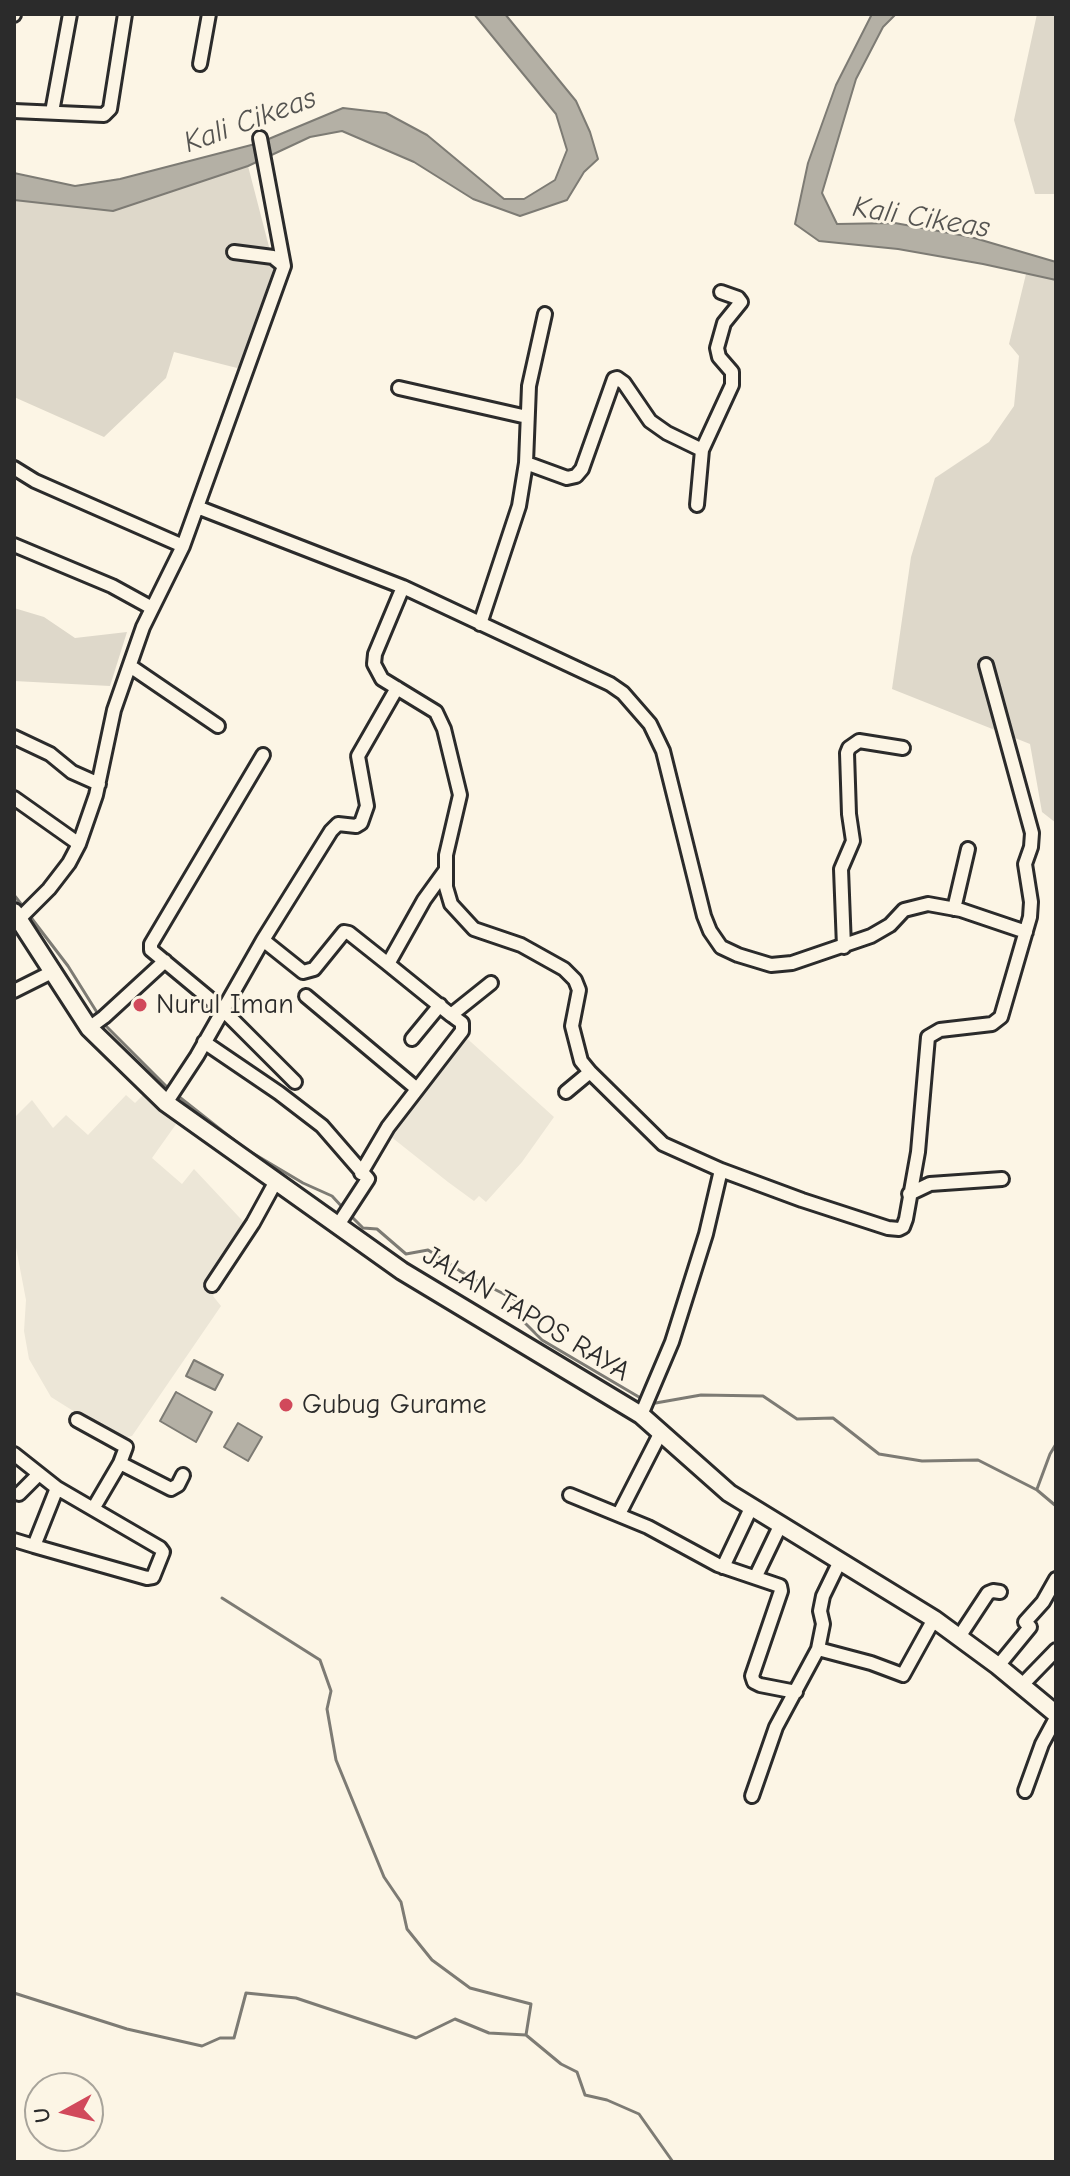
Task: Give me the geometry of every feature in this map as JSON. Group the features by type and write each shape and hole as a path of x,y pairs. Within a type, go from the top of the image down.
{"main road":[{"name":"JALAN TAPOS RAYA","path":"21,914 89,1028 166,1103 276,1181 344,1217 402,1271 646,1403 661,1432 729,1493 934,1619 1022,1685 1056,1716"}],"street":[{"path":"52,112 70,14"},
{"path":"14,111 104,115 110,109 125,14"},
{"path":"200,64 209,14"},
{"path":"21,914 69,863 79,844 99,784 114,710 152,608 183,546 284,266 260,138"},
{"path":"234,252 273,257 284,266"},
{"path":"697,505 702,450 732,385 732,372 719,357 717,348 724,323 741,302 721,292"},
{"path":"480,624 519,506 526,463 529,386 545,314"},
{"path":"526,463 567,478 576,476 582,469 614,379 617,378 624,383 650,421 702,450"},
{"path":"399,388 527,417"},
{"path":"14,468 35,481 183,546"},
{"path":"197,507 403,587 610,684 630,700 650,724 663,751 704,916 721,947 771,965 792,963 882,931 908,909 928,904 1026,932"},
{"path":"14,545 87,575 152,608"},
{"path":"403,587 374,661 382,679 433,709 440,717 458,782 459,806 445,871 451,904 474,929 521,945 564,969 575,980 579,998 572,1026 581,1061 663,1144 721,1170 895,1230 903,1227 918,1152 928,1037 940,1030 992,1024 1000,1020 1026,932 1031,902 1025,864 1031,847 1030,824 986,665"},
{"path":"130,666 218,726"},
{"path":"166,1103 263,940 338,824 356,826 361,823 367,806 358,756 397,688"},
{"path":"14,737 50,754 72,772 99,784"},
{"path":"844,947 841,869 853,841 847,753 859,741 903,748"},
{"path":"263,755 151,944 154,954 222,1009 295,1082"},
{"path":"14,798 79,844"},
{"path":"954,909 968,849"},
{"path":"388,964 424,900 445,871"},
{"path":"263,940 303,972 314,969 344,932 349,933 462,1023 462,1031 388,1127 361,1173"},
{"path":"89,1028 165,961"},
{"path":"14,991 54,971"},
{"path":"451,1015 491,983"},
{"path":"306,996 417,1089"},
{"path":"412,1039 440,1005"},
{"path":"204,1042 322,1126 368,1181 344,1217"},
{"path":"566,1092 590,1072"},
{"path":"646,1403 672,1342 706,1234 721,1170"},
{"path":"909,1194 930,1184 1002,1179"},
{"path":"212,1285 253,1223 276,1181"},
{"path":"77,1420 124,1444 126,1449 93,1509"},
{"path":"619,1514 661,1432"},
{"path":"14,1454 57,1488 162,1549 162,1556 153,1577 147,1578 14,1540"},
{"path":"120,1463 171,1489 178,1485 183,1475"},
{"path":"19,1494 39,1474"},
{"path":"34,1546 57,1488"},
{"path":"570,1495 619,1514 723,1567 780,1586 781,1591 752,1676 754,1682 760,1685 796,1692"},
{"path":"723,1567 751,1508"},
{"path":"756,1576 780,1526"},
{"path":"752,1796 770,1742 818,1649 823,1624 820,1611 823,1596 840,1561"},
{"path":"998,1666 1030,1627 1025,1622 1043,1602 1056,1579"},
{"path":"959,1637 988,1593 1000,1592"},
{"path":"1043,1602 1056,1611"},
{"path":"818,1649 871,1663 895,1673 906,1673 934,1619"},
{"path":"1022,1685 1056,1650"},
{"path":"1025,1791 1056,1716"}],"shaded area":[{"path":"474,14 505,14 576,101 598,159 584,172 567,200 520,216 473,199 414,162 342,131 310,137 248,166 113,211 14,200 14,173 75,186 120,179 259,143 343,108 386,113 427,135 504,199 524,199 555,180 567,150 556,114"},
{"path":"872,14 896,14 883,27 856,79 822,193 837,224 895,223 971,237 1056,262 1056,280 898,249 819,241 795,224 808,163 836,85"},
{"path":"1037,14 1056,14 1056,194 1035,194 1014,120"},
{"path":"248,166 274,266 241,369 174,352 166,378 104,437 14,397 14,200 113,211"},
{"path":"1026,274 1056,280 1056,823 1042,812 1030,744 892,689 911,557 935,478 989,442 1014,406 1019,356 1009,344"},
{"path":"14,608 44,617 75,638 127,632 110,686 14,681"},
{"path":"461,1033 554,1117 522,1162 486,1202 479,1196 474,1201 385,1132"},
{"path":"145,1093 179,1120 152,1158 182,1184 194,1169 253,1232 213,1296 221,1306 132,1436 118,1439 51,1397 29,1359 24,1331 26,1300 14,1237 14,1118 32,1100 53,1128 66,1115 88,1135 126,1095 135,1103"},
{"path":"194,1360 223,1375 215,1390 186,1376"},
{"path":"176,1392 212,1412 196,1442 160,1421"},
{"path":"238,1423 262,1437 248,1461 224,1447"}],"waterway":[{"path":"14,895 25,909"},
{"path":"29,915 68,966 98,1014"},
{"path":"106,1026 167,1087"},
{"path":"178,1096 244,1148 303,1183 332,1196 345,1210"},
{"path":"350,1215 363,1228 377,1229 406,1254 428,1250 468,1276 518,1301 525,1323 542,1340 644,1400"},
{"path":"650,1404 701,1395 763,1396 797,1419 833,1418 879,1454 922,1461 978,1460 1037,1490 1056,1506"},
{"path":"1037,1489 1056,1444"},
{"path":"222,1598 320,1660 331,1691 327,1709 336,1760 384,1877 401,1902 407,1929 432,1960 470,1988 531,2004 526,2035 561,2064 577,2072 585,2095 607,2100 639,2114 673,2162"},
{"path":"14,1993 127,2029 202,2046 220,2038 234,2038 246,1993 296,1998 416,2038 455,2019 489,2033 526,2035"}],"place":[{"name":"Nurul Iman","path":"140,1005"},
{"name":"Gubug Gurame","path":"286,1405"}],"water label":[{"name":"Kali Cikeas","path":"250,121"},
{"name":"Kali Cikeas","path":"921,218"}]}
